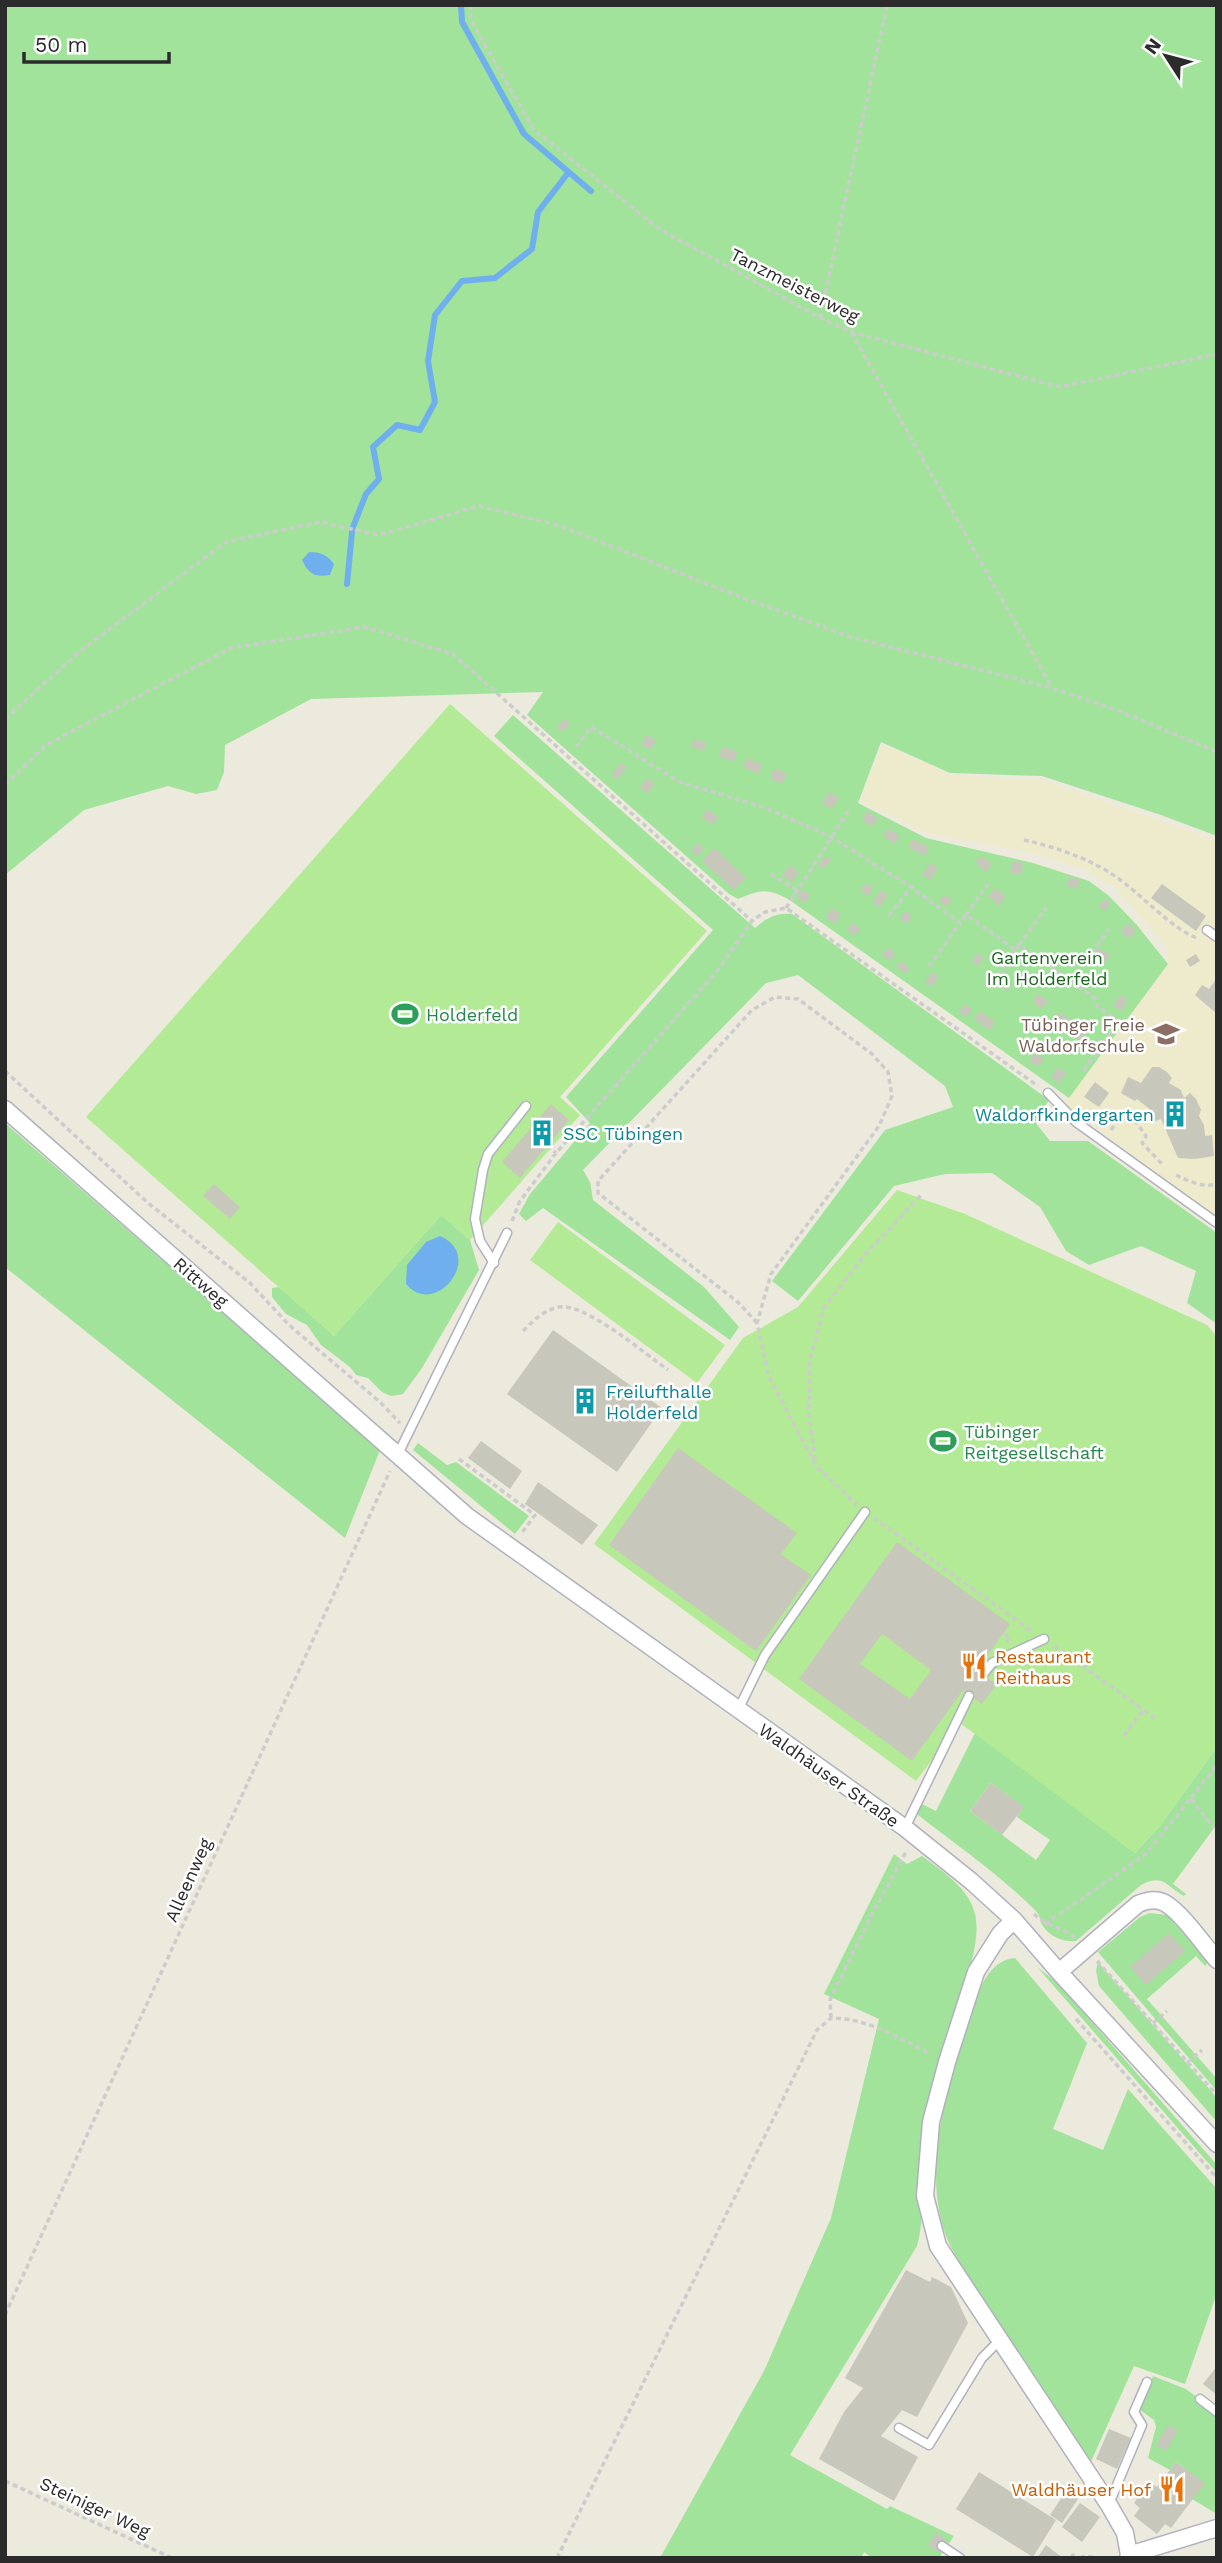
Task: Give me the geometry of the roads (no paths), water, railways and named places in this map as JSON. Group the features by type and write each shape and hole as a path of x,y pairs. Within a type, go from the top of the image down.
{"street":[{"name":"Rittweg","path":"5,1109 397,1456"},
{"name":"Waldhäuser Straße","path":"397,1456 467,1516 910,1832 971,1881 1014,1920 1217,2144"},
{"path":"1059,1972 1138,1903 1151,1899 1163,1902 1175,1912 1217,1960"},
{"path":"1014,1920 1000,1934 976,1972 931,2122 925,2196 938,2246 1109,2505 1125,2533 1129,2556 1217,2528"}],"lane":[{"path":"1207,930 1217,937"},
{"path":"1048,1093 1076,1122 1217,1223"},
{"path":"494,1263 480,1241 475,1219 483,1170 488,1154 526,1106"},
{"path":"397,1456 507,1233"},
{"path":"737,1710 765,1655 865,1512"},
{"path":"984,1673 992,1663 1044,1639"},
{"path":"910,1832 969,1696"},
{"path":"899,2428 929,2445 982,2358 999,2341"},
{"path":"1109,2505 1142,2425 1134,2412 1147,2382"},
{"path":"1200,2399 1217,2412"},
{"path":"942,2546 960,2558"}],"water":[{"path":"309,552 323,555 334,564 330,575 316,575 307,569 302,560"},
{"path":"440,1236 453,1245 458,1257 457,1269 451,1281 442,1289 430,1294 418,1293 406,1284 407,1265 426,1242"}],"waterway":[{"path":"461,5 462,22 524,134 591,191"},
{"path":"353,527 366,494 379,479 373,447 397,425 420,430 435,402 428,361 435,315 462,281 495,278 532,249 538,212 568,173"},
{"path":"347,584 352,532"}],"place":[{"name":"Holderfeld","path":"405,1014"},
{"name":"Tübinger Freie Waldorfschule","path":"1166,1034"},
{"name":"Waldorfkindergarten","path":"1175,1114"},
{"name":"SSC Tübingen","path":"542,1133"},
{"name":"Freilufthalle Holderfeld","path":"585,1401"},
{"name":"Tübinger Reitgesellschaft","path":"943,1441"},
{"name":"Restaurant Reithaus","path":"974,1666"},
{"name":"Waldhäuser Hof","path":"1172,2489"}],"park label":[{"name":"Gartenverein Im Holderfeld","path":"1047,967"}]}
